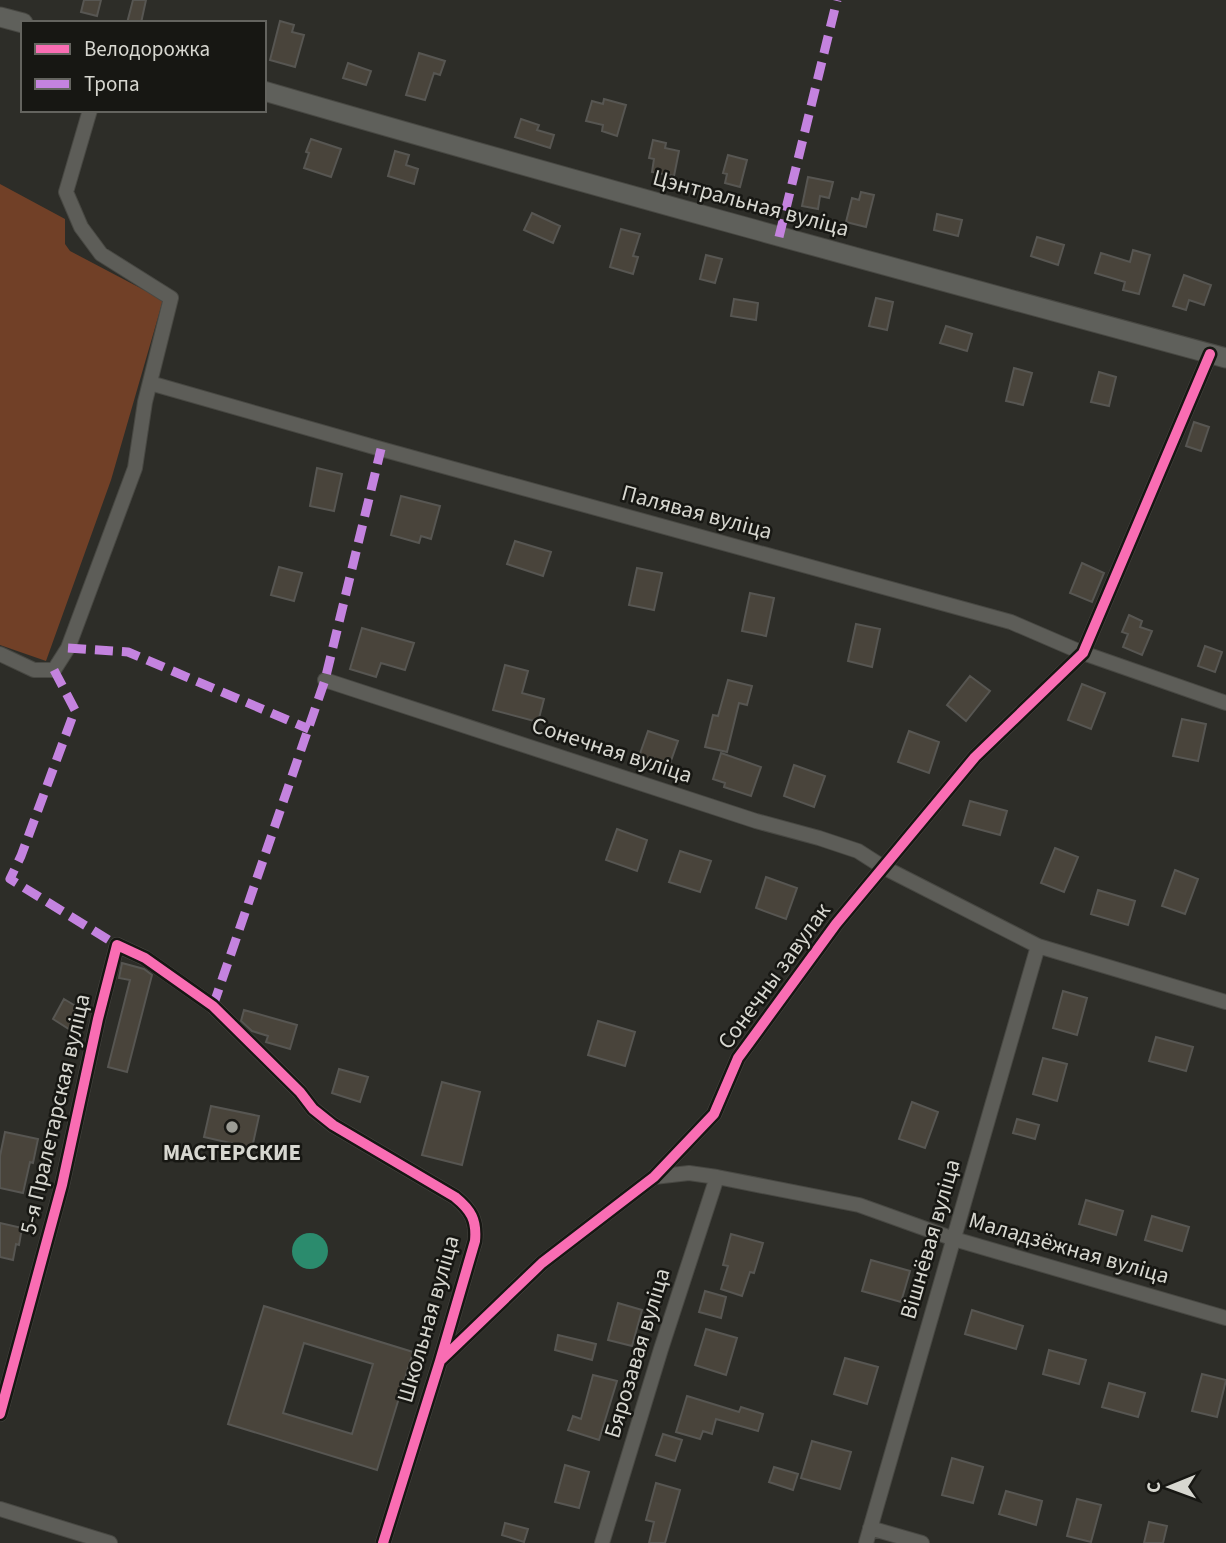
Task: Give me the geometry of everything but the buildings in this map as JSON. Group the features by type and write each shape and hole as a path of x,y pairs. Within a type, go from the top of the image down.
{"street":[{"path":"0,16 21,22"},
{"name":"Цэнтральная вуліца","path":"266,91 674,208 1218,356"},
{"path":"0,654 34,670 54,670 68,648 135,468 145,402 172,298 101,254 81,227 66,192 89,112"},
{"path":"1083,653 1218,356"},
{"name":"Палявая вуліца","path":"150,383 1011,622 1083,653 1226,703"},
{"name":"Сонечны завулак","path":"440,1361 542,1263 654,1177 714,1114 738,1058 836,924 975,757 1083,653"},
{"name":"Сонечная вуліца","path":"325,680 756,821 858,851 883,867"},
{"path":"883,867 1038,946 1226,1002"},
{"name":"Школьная вуліца","path":"117,945 145,958 213,1006 300,1093 313,1110 333,1125 455,1197 465,1205 472,1216 476,1228 475,1241 383,1543"},
{"name":"5-я Пралетарская вуліца","path":"0,1414 62,1185 117,945"},
{"name":"Вішнёвая вуліца","path":"866,1543 1038,946"},
{"name":"Маладзёжная вуліца","path":"654,1177 689,1173 859,1205 954,1239 1226,1318"},
{"name":"Бярозавая вуліца","path":"602,1543 717,1177"},
{"path":"0,1509 110,1543"},
{"path":"870,1528 922,1543"}],"shaded area":[{"path":"0,184 65,219 65,244 70,251 163,300 111,480 46,661 0,645"},
{"path":"310,1233 323,1238 328,1251 323,1264 310,1269 297,1264 292,1251 297,1238"}],"marked path":[{"path":"779,237 837,0"},
{"path":"213,1006 325,680 381,449"},
{"path":"68,648 128,652 309,729"},
{"path":"54,670 75,710 10,879 117,945"}],"cycle path":[{"path":"440,1361 542,1263 654,1177 714,1114 738,1058 836,924 975,757 1083,653 1210,354"},
{"path":"0,1414 62,1185 117,945 145,958 213,1006 300,1092 313,1109 333,1125 455,1197 472,1216 475,1241 383,1543"}],"place":[{"name":"МАСТЕРСКИЕ","path":"232,1127"}]}
